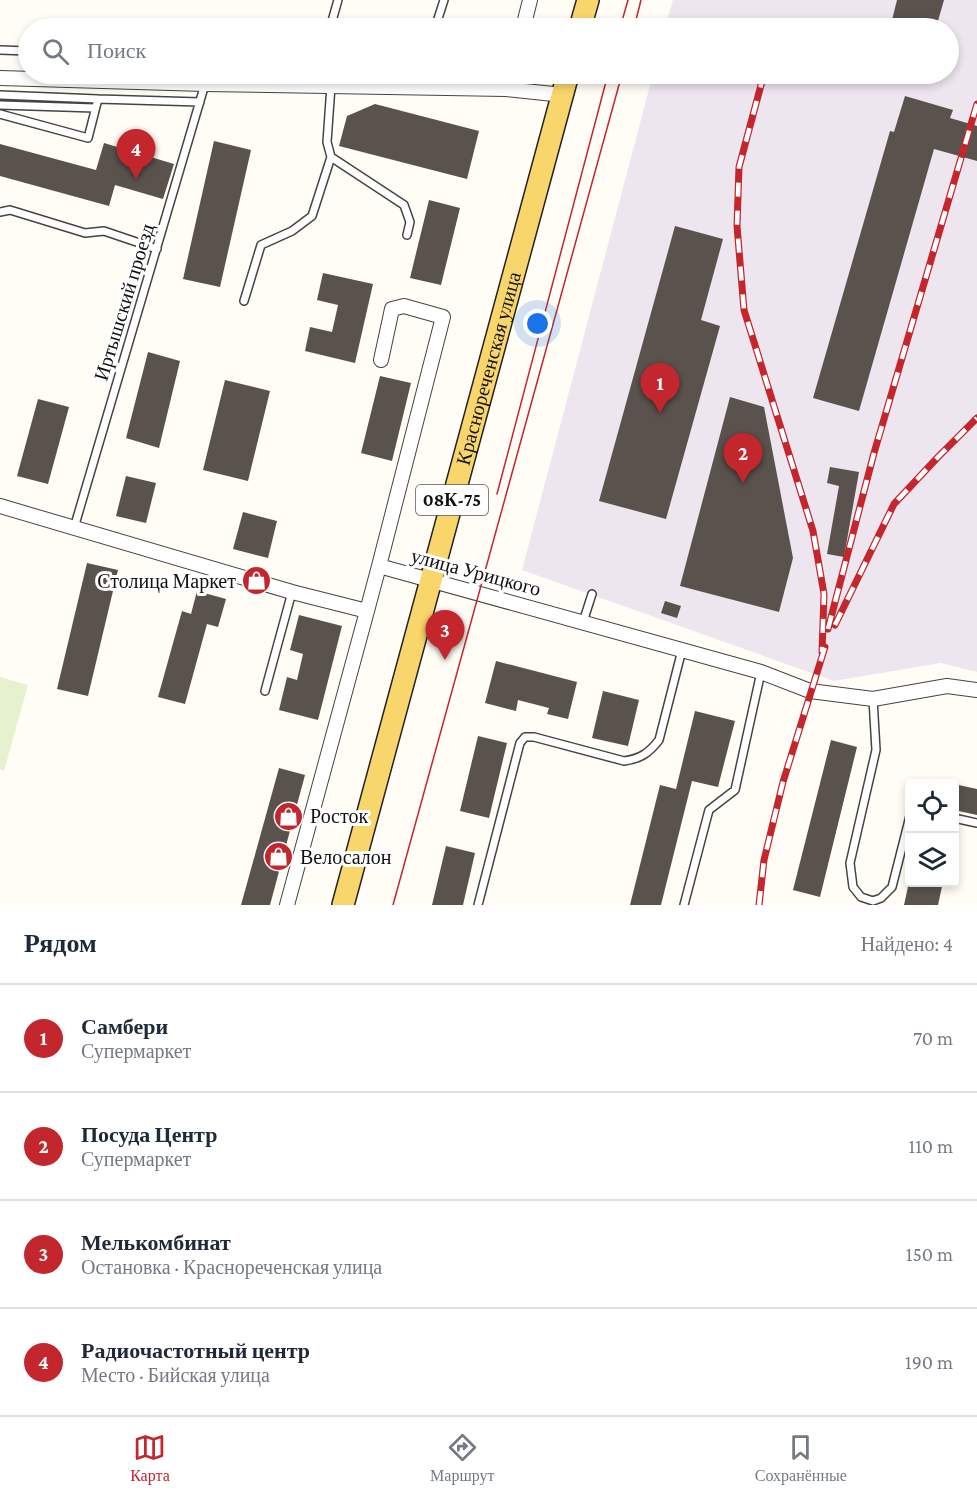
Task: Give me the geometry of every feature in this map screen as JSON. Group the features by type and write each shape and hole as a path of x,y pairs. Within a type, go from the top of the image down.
{"main road":[{"path":"583,18 588,0"},
{"name":"Краснореченская улица","path":"343,905 565,84"}],"street":[{"path":"526,18 530,0"},
{"path":"0,78 18,79"},
{"path":"205,84 506,89 562,95"},
{"path":"506,89 508,84"},
{"path":"287,905 444,317 404,306 392,309 381,360"},
{"path":"0,506 292,592 367,611"},
{"name":"улица Урицкого","path":"379,566 760,672 810,691 873,699 947,686 977,690"}],"lane":[{"path":"333,18 338,0"},
{"path":"438,18 444,0"},
{"path":"0,50 18,51"},
{"name":"Иртышский проезд","path":"74,528 205,84"},
{"path":"417,88 418,84"},
{"path":"244,301 261,245 292,231 312,216 331,156 327,142 332,86"},
{"path":"0,95 200,102"},
{"path":"0,114 88,138 98,99"},
{"path":"0,105 95,108"},
{"path":"331,156 404,205 410,222 407,235"},
{"path":"0,212 10,210 85,232 104,231 157,249"},
{"path":"266,691 292,592"},
{"path":"583,622 592,594"},
{"path":"478,905 520,742 525,737 534,737 624,761 644,756 659,740 682,650"},
{"path":"684,905 709,810 735,790 760,672"},
{"path":"873,699 876,750 850,863 853,887 861,897 873,900 882,898 892,887 905,833"},
{"path":"959,819 977,823"}],"shaded area":[{"path":"673,0 977,0 977,672 941,663 834,681 522,570 650,84 959,84 959,18 668,18"}],"green space":[{"path":"0,677 28,685 4,771 0,769"}],"building":[{"path":"897,0 944,0 939,18 892,18"},
{"path":"905,96 953,110 950,118 977,126 977,161 934,149 859,411 813,398 890,131 894,132"},
{"path":"375,104 479,131 467,179 339,146 347,116"},
{"path":"214,141 251,150 220,287 183,279"},
{"path":"104,143 174,164 163,199 115,185 109,206 0,176 0,144 96,170"},
{"path":"429,200 460,208 441,285 410,278"},
{"path":"675,226 723,239 701,320 720,326 666,519 599,501"},
{"path":"323,273 373,284 355,363 305,351 310,327 332,332 338,305 317,300"},
{"path":"148,352 180,361 159,448 126,438"},
{"path":"380,376 411,383 392,461 361,453"},
{"path":"225,380 270,391 248,481 203,470"},
{"path":"730,397 764,407 793,558 779,612 680,586"},
{"path":"38,399 69,407 48,484 17,476"},
{"path":"830,467 859,472 844,557 827,554 839,486 827,483"},
{"path":"126,476 156,483 146,523 116,516"},
{"path":"243,512 277,521 268,558 233,549"},
{"path":"87,563 118,570 88,696 57,689"},
{"path":"197,591 226,599 218,627 207,624 185,704 158,697 182,611 191,614"},
{"path":"665,601 681,606 677,618 661,613"},
{"path":"299,615 342,626 318,720 279,710 287,677 297,680 303,654 290,650"},
{"path":"496,661 577,682 568,719 547,714 549,708 518,700 516,711 485,703"},
{"path":"603,691 639,700 628,746 592,738"},
{"path":"695,711 735,721 718,787 692,781 661,905 630,905 660,785 676,789"},
{"path":"478,736 507,743 489,818 460,811"},
{"path":"831,740 857,747 820,897 793,890"},
{"path":"279,768 305,775 270,905 241,905"},
{"path":"959,785 977,789 977,815 959,811"},
{"path":"446,846 475,853 463,905 432,905"},
{"path":"908,887 942,887 938,905 904,905"}],"tram line":[{"path":"623,18 628,0"},
{"path":"636,18 641,0"},
{"path":"497,494 605,84"},
{"path":"393,905 619,84"}],"railway":[{"path":"761,84 739,167 737,226 744,310 813,531 824,594 822,652"},
{"path":"828,629 874,453 977,104"},
{"path":"835,625 894,504 977,418"},
{"path":"759,905 764,860 783,782 825,647"}],"place":[{"name":"Радиочастотный центр","path":"136,179"},
{"name":"Самбери","path":"660,413"},
{"name":"Посуда Центр","path":"743,483"},
{"name":"Столица Маркет","path":"257,581"},
{"name":"Мелькомбинат","path":"445,660"},
{"name":"Росток","path":"289,816"},
{"name":"Велосалон","path":"279,857"}]}
